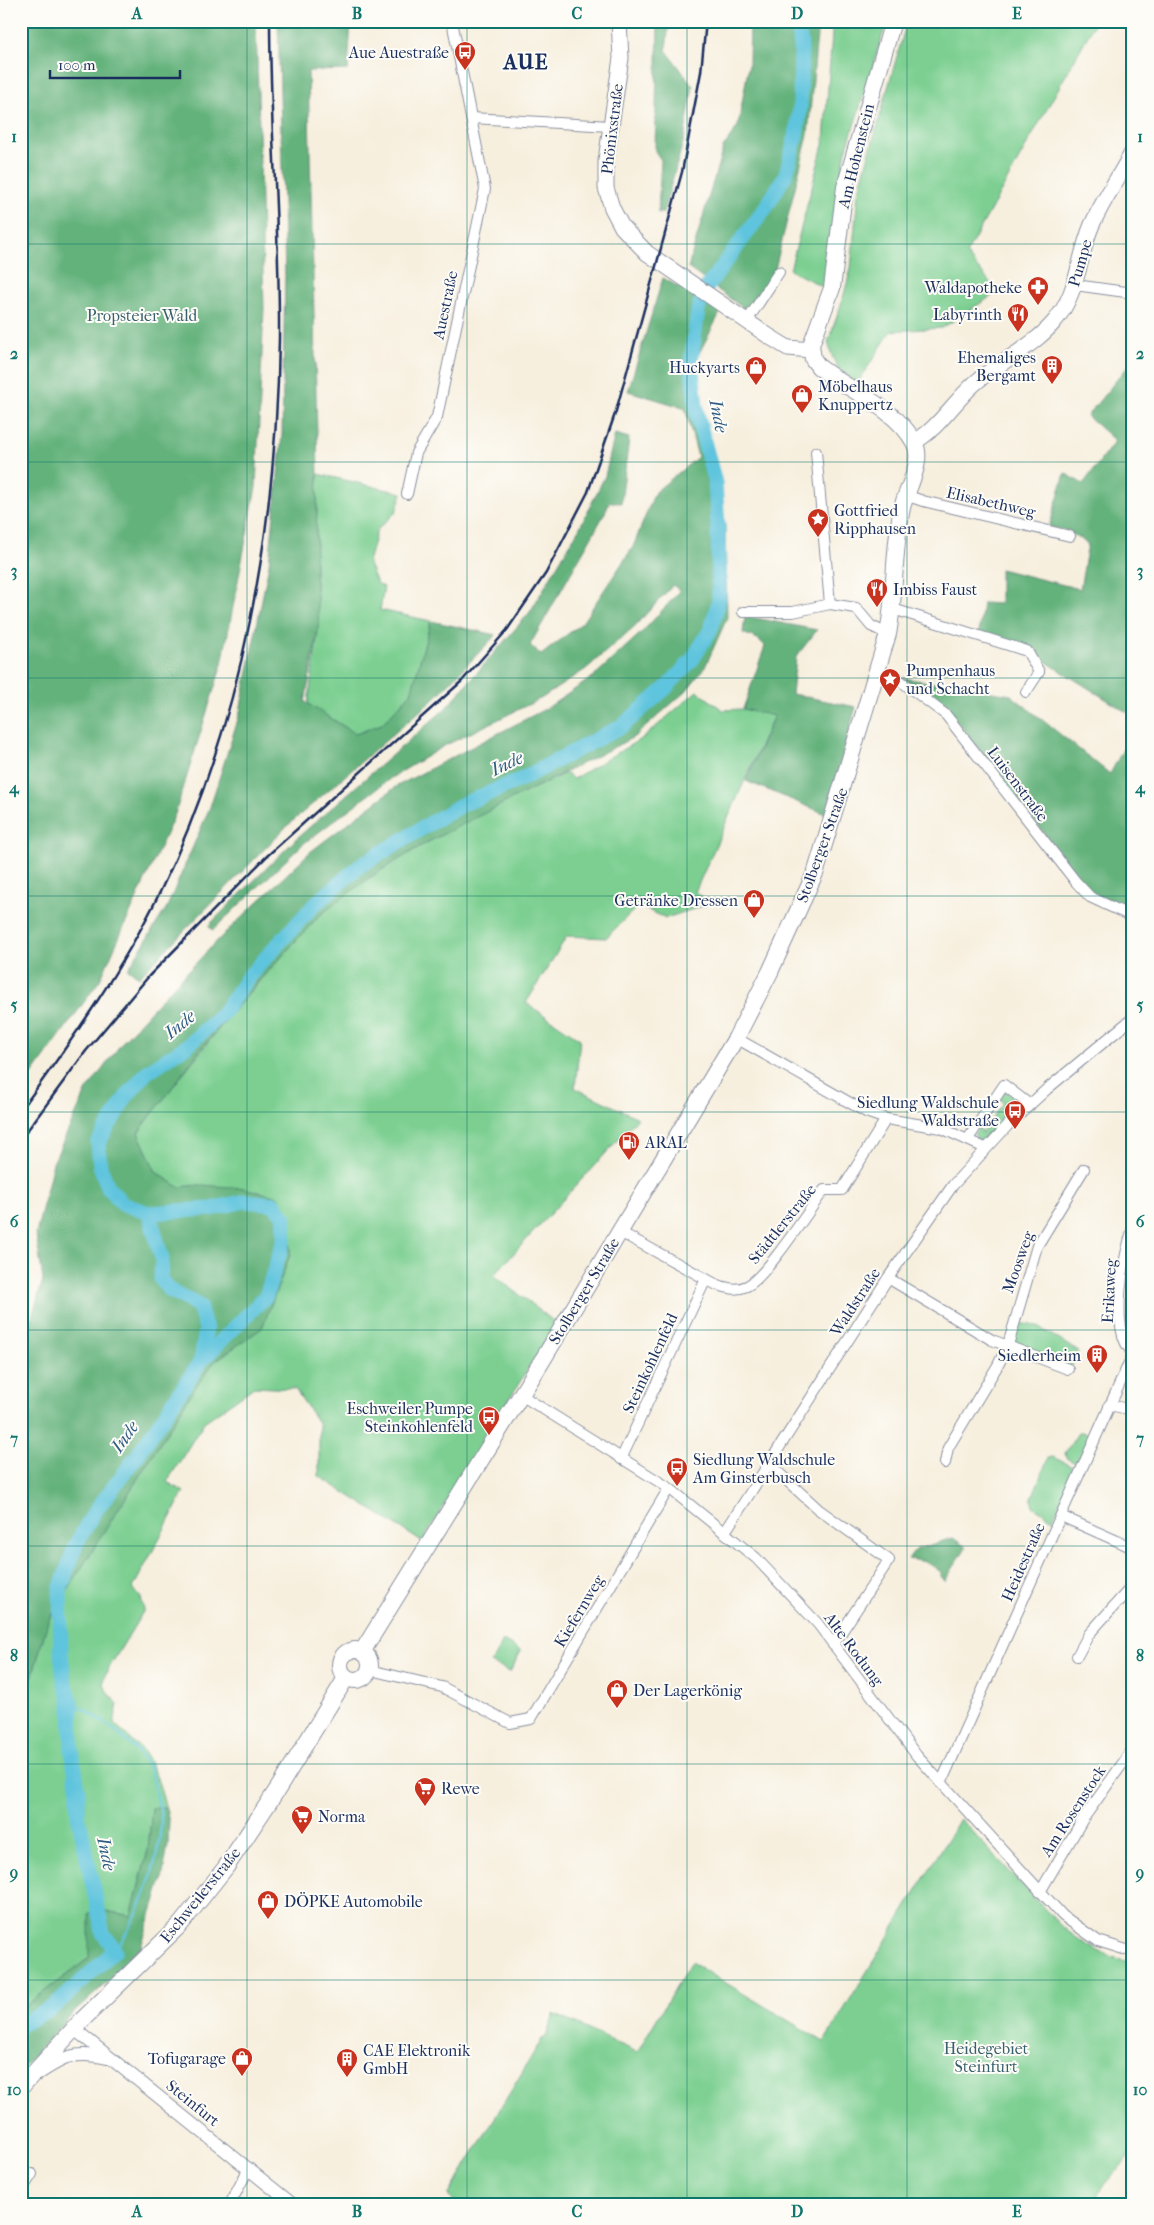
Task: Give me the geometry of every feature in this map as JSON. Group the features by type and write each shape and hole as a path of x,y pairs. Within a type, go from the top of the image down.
{"main road":[{"name":"Phönixstraße","path":"619,21 621,58 606,160 606,188 622,227 647,254 788,348 811,350"},
{"name":"Am Hohenstein","path":"811,350 813,337 832,288 845,187 893,21"},
{"name":"Pumpe","path":"914,442 930,432 960,397 985,374 1042,333 1055,321 1075,285 1082,250 1092,224 1133,151"},
{"path":"811,350 819,367 876,405 900,426 914,442 917,459 906,495 899,531 893,609 877,672"},
{"name":"Stolberger Straße","path":"362,1652 521,1395 736,1038 810,888 835,816 877,672"},
{"path":"352,1650 362,1652 368,1658 370,1670 360,1680 346,1678 340,1669 341,1659 352,1650"},
{"name":"Eschweilerstraße","path":"22,2086 74,2028 180,1926 214,1882 279,1787 346,1678"}],"street":[{"name":"Auestraße","path":"407,494 416,453 437,416 486,189 452,21"},
{"path":"471,118 610,126"},
{"path":"747,321 779,272"},
{"path":"1075,285 1133,293"},
{"path":"816,452 830,604"},
{"name":"Elisabethweg","path":"906,495 923,501 1070,536"},
{"path":"743,612 793,612 830,604 856,608 871,626 888,634"},
{"path":"893,609 1027,651 1039,672 1026,692"},
{"name":"Luisenstraße","path":"877,672 902,682 946,714 1076,882 1090,897 1133,917"},
{"name":"Waldstraße","path":"724,1532 888,1278 953,1185 985,1148 1030,1105 1133,1018"},
{"path":"736,1038 859,1109 886,1119 933,1126 968,1139 985,1148"},
{"path":"968,1139 1004,1085 1030,1105"},
{"name":"Städtlerstraße","path":"620,1232 717,1285 731,1289 747,1286 761,1275 824,1190 842,1190 886,1119"},
{"name":"Moosweg","path":"945,1462 948,1448 998,1366 1008,1345 1037,1246 1084,1169"},
{"name":"Erikaweg","path":"1133,1228 1125,1259 1120,1303 1121,1326 1125,1346 1133,1353"},
{"path":"888,1278 992,1340 1068,1369"},
{"name":"Steinkohlenfeld","path":"621,1459 706,1279"},
{"name":"Heidestraße","path":"941,1783 1133,1353"},
{"name":"Alte Rodung","path":"521,1395 669,1488 756,1558 792,1594 833,1645 895,1729 941,1783 1040,1892 1063,1916 1084,1932 1098,1941 1133,1952"},
{"path":"1109,1405 1133,1410"},
{"path":"769,1464 818,1509 890,1560 833,1645"},
{"name":"Kiefernweg","path":"370,1670 442,1687 499,1719 510,1723 531,1719 669,1488"},
{"path":"1061,1516 1133,1548"},
{"path":"1076,1656 1089,1634 1133,1585"},
{"name":"Am Rosenstock","path":"1040,1892 1082,1819 1133,1749"},
{"name":"Steinfurt","path":"74,2028 108,2058 292,2204"},
{"path":"22,2086 51,2066 74,2054 86,2053 108,2058"},
{"path":"230,2204 249,2168"},
{"path":"21,2191 32,2174"}],"green space":[{"name":"Propsteier Wald","path":"21,21 256,21 264,308 256,487 222,664 175,814 100,980 21,1090"},
{"path":"278,21 351,21 348,70 308,71 318,474 315,571 319,624 305,702 356,734 382,724 411,693 431,621 496,635 434,699 287,826 139,977 128,969 167,907 210,807 239,716 269,564 282,435 285,276"},
{"path":"658,21 669,21 666,50 693,86 684,139 663,213 658,213 661,160 655,151"},
{"path":"750,21 815,21 817,35 808,135 775,269 750,308 743,308 688,268 723,148 738,126 749,63"},
{"path":"830,21 887,21 846,151 838,188 825,288 790,270 824,141 832,34"},
{"path":"907,21 1096,21 966,254 998,292 942,328 891,331 857,384 839,369 832,356 828,342 851,268 858,193"},
{"path":"663,278 721,311 695,361 701,411 720,482 725,526 727,618 705,667 686,691 634,737 424,844 370,877 319,916 254,986 201,1049 138,1133 156,1172 179,1187 201,1185 244,1188 278,1197 291,1218 290,1255 262,1328 215,1361 196,1386 48,1621 21,1716 21,1353 43,1280 36,1234 53,1163 87,1090 124,1040 220,938 310,852 397,786 547,708 593,677 643,631 680,591 673,585 636,625 586,669 542,698 444,746 391,778 303,844 213,930 208,926 297,838 445,709 530,612 580,527 605,476 615,434 629,438 621,503 609,502 605,513 530,645 541,655 582,623 633,547 655,492 698,457 685,408 628,391"},
{"path":"1133,360 1133,716 1027,650 979,632 983,603 1000,604 1000,569 1080,589 1088,544 1068,531 1049,527 1065,473 1083,484 1115,441 1087,416"},
{"path":"318,474 402,493 396,512 377,530 368,562 377,583 384,587 380,610 431,621 411,693 382,724 356,734 308,704 319,624 315,571"},
{"path":"745,616 817,630 796,657 792,694 856,707 826,814 746,781 774,716 743,709 765,646 758,639 743,633"},
{"path":"903,678 1011,695 1110,774 1133,731 1133,912 1092,895 949,711"},
{"path":"697,691 723,710 743,709 774,715 695,892 712,903 666,918 638,906 606,938 567,936 526,1003 580,1039 575,1088 638,1118 494,1275 556,1323 422,1542 319,1476 319,1424 295,1389 254,1387 204,1422 167,1482 184,1492 133,1588 141,1598 144,1610 104,1678 106,1690 118,1704 114,1723 145,1753 157,1778 166,1808 152,1808 148,1850 131,1916 106,1911 89,1958 21,2009 21,1716 48,1621 196,1386 215,1361 262,1328 290,1255 201,1185 179,1187 156,1172 138,1133 242,1001 320,915 377,873 438,836 566,773 573,779 644,737"},
{"path":"1001,1092 1009,1092 1020,1105 980,1142 974,1134 979,1127 982,1133 1003,1103 999,1097"},
{"path":"1019,1323 1037,1326 1079,1352 1071,1367 1013,1344"},
{"path":"1082,1432 1091,1436 1077,1464 1066,1458 1065,1453 1078,1433"},
{"path":"1053,1457 1075,1468 1053,1519 1033,1506 1031,1500 1048,1458"},
{"path":"953,1538 966,1547 945,1581 941,1576 941,1572 927,1562 908,1559 917,1549"},
{"path":"503,1641 521,1651 510,1672 491,1663"},
{"path":"152,1808 166,1808 169,1821 168,1845 162,1880 139,1953 65,2021 21,2070 21,2009 89,1958 89,1913 106,1911 131,1916 148,1850"},
{"name":"Heidegebiet Steinfurt","path":"960,1819 1059,1924 1093,1948 1113,1957 1133,1962 1133,2152 1098,2193 1099,2204 457,2204 448,2196 542,2039 546,2037 554,2014 637,2052 691,1962 824,2042"}],"waterway":[{"name":"Inde","path":"21,2025 55,2006 115,1950 103,1933 78,1815 78,1791 72,1750 71,1702 64,1679 61,1652 60,1590 76,1544 93,1514 137,1456 201,1361 266,1296 284,1240 285,1218 274,1204 245,1201 211,1209 149,1213 123,1204 108,1187 100,1166 98,1143 126,1097 147,1072 188,1045 224,1012 248,977 315,904 361,865 461,805 522,779 622,726 666,688 692,660 711,629 719,600 718,526 715,483 697,414 691,361 698,310 707,287 767,206 786,174 796,136 800,107 801,47 798,21"},
{"path":"149,1213 162,1259 161,1279 169,1290 199,1306 206,1329 201,1361"},
{"path":"71,1702 112,1728 139,1754 149,1769 160,1809 159,1839 152,1873 140,1907 115,1950"}],"railway":[{"path":"21,1110 113,977 160,892 189,827 213,760 234,691 250,621 262,551 277,409 279,298 270,21"},
{"path":"21,1139 86,1051 149,976 267,856 462,681 507,630 546,573 588,492 616,411 682,172 701,72 706,21"}],"place":[{"name":"Aue Auestraße","path":"465,71"},
{"name":"Waldapotheke","path":"1038,306"},
{"name":"Labyrinth","path":"1018,333"},
{"name":"Ehemaliges Bergamt","path":"1052,385"},
{"name":"Huckyarts","path":"756,386"},
{"name":"Möbelhaus Knuppertz","path":"802,414"},
{"name":"Gottfried Ripphausen","path":"818,538"},
{"name":"Imbiss Faust","path":"877,608"},
{"name":"Pumpenhaus und Schacht","path":"890,698"},
{"name":"Getränke Dressen","path":"754,919"},
{"name":"Siedlung Waldschule Waldstraße","path":"1015,1130"},
{"name":"ARAL","path":"629,1161"},
{"name":"Siedlerheim","path":"1097,1374"},
{"name":"Eschweiler Pumpe Steinkohlenfeld","path":"489,1436"},
{"name":"Siedlung Waldschule Am Ginsterbusch","path":"677,1487"},
{"name":"Der Lagerkönig","path":"617,1709"},
{"name":"Rewe","path":"425,1807"},
{"name":"Norma","path":"302,1835"},
{"name":"DÖPKE Automobile","path":"268,1920"},
{"name":"Tofugarage","path":"242,2077"},
{"name":"CAE Elektronik GmbH","path":"347,2078"}],"district":[{"name":"AUE","path":"526,62"}]}
